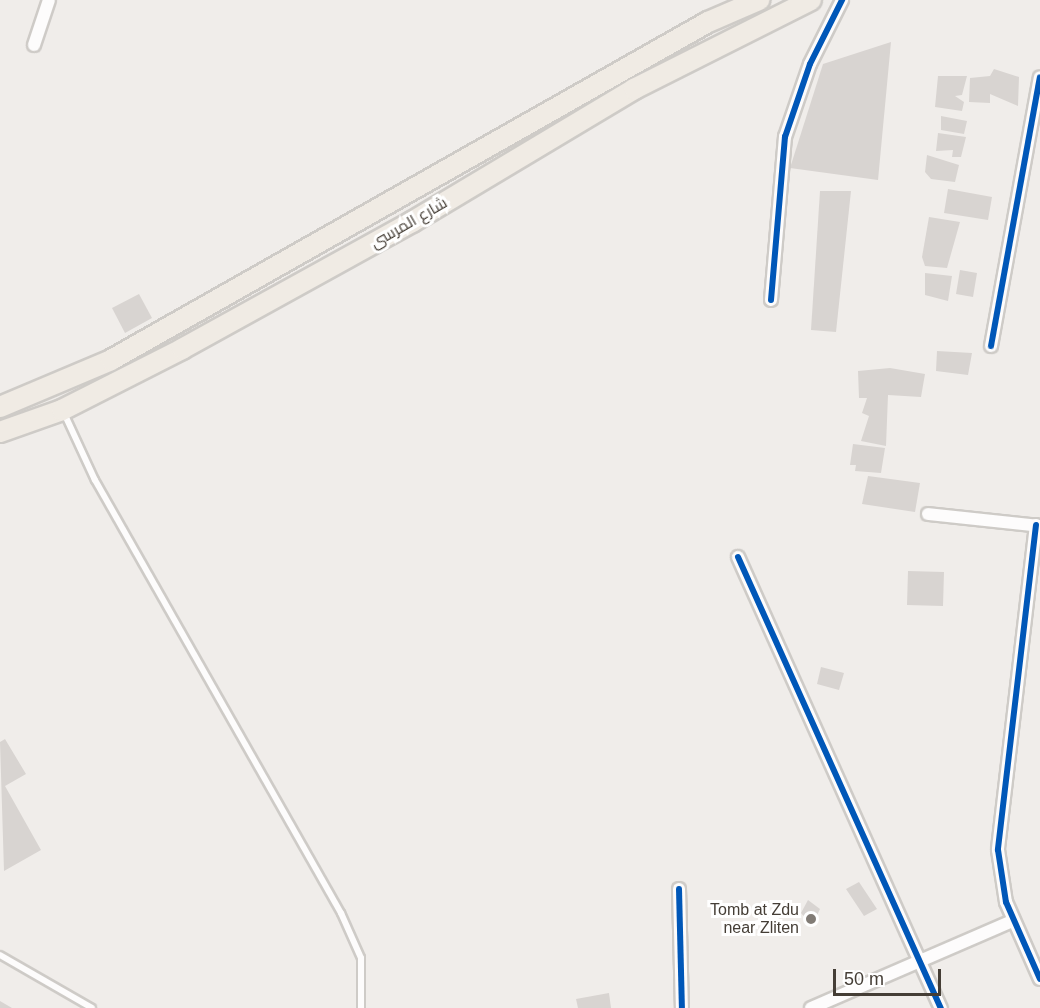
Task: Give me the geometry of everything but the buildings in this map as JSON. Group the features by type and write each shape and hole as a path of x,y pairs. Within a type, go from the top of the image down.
{"main road":[{"name":"شارع المرسى","path":"0,410 121,355 708,22 759,0"},
{"name":"شارع المرسى","path":"8,431 62,410 412,222 634,90 811,0"},
{"path":"0,410 8,431"}],"street":[{"path":"34,45 49,0"},
{"path":"771,300 785,137 810,64 842,0"},
{"path":"991,346 1040,77"},
{"path":"928,514 1038,525 998,850 1012,921 1040,979"},
{"path":"738,557 941,1008"},
{"path":"679,890 682,1008"},
{"path":"811,1008 919,959 1012,921"}],"lane":[{"path":"62,410 100,490 341,913 361,958 361,1008"},
{"path":"0,955 92,1008"}],"cycle path":[{"path":"771,300 785,137 810,64 842,0"},
{"path":"991,346 1040,77"},
{"path":"1036,525 998,850 1006,902 1040,979"},
{"path":"738,557 941,1008"},
{"path":"679,889 682,1008"}],"place":[{"name":"Tomb at Zdu near Zliten","path":"811,919"}]}
